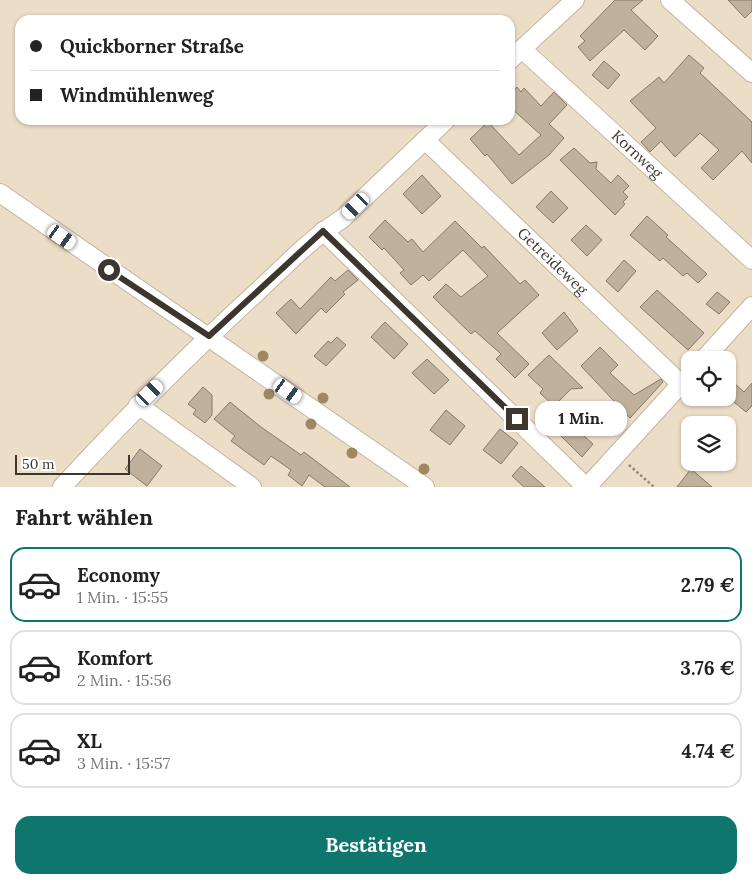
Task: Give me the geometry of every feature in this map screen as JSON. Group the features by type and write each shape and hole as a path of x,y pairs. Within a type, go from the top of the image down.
{"street":[{"path":"516,55 575,0"},
{"path":"670,0 752,73"},
{"name":"Kornweg","path":"516,55 752,260"},
{"path":"62,486 138,405 209,336 323,231 342,219 441,125"},
{"name":"Getreideweg","path":"425,140 681,375"},
{"path":"0,193 145,295 209,336 425,486"},
{"path":"323,231 587,486 681,383"},
{"path":"711,351 752,306"},
{"path":"138,405 252,486"}],"path":[{"path":"616,454 654,486"}],"building":[{"path":"615,0 643,0 631,10 658,36 645,50 624,30 590,61 578,47 585,41 580,36"},
{"path":"728,0 752,0 752,11 745,18"},
{"path":"689,55 704,68 700,73 752,122 752,163 742,151 713,180 701,168 719,150 700,133 675,157 661,141 650,152 641,142 656,128 630,101 659,77 664,83"},
{"path":"604,61 620,75 608,89 592,75"},
{"path":"517,87 521,92 524,88 541,106 554,92 567,105 549,124 564,138 549,155 512,184 487,154 485,156 470,139 485,125 491,125 519,155 541,135 515,112 515,89"},
{"path":"574,148 590,163 597,162 596,169 611,183 618,175 629,186 623,192 628,197 623,202 625,204 615,215 560,160"},
{"path":"422,175 441,196 422,214 403,194"},
{"path":"551,191 568,208 553,223 536,207"},
{"path":"647,216 668,235 666,237 707,274 698,283 687,273 683,276 663,258 660,261 630,235"},
{"path":"385,220 408,242 412,239 423,252 455,221 482,248 484,246 520,284 525,280 539,295 497,333 529,364 515,378 496,359 501,354 475,331 471,334 433,297 446,284 461,297 488,276 463,250 429,281 423,275 411,285 400,273 404,270 384,248 382,250 369,237"},
{"path":"586,225 602,240 587,256 571,240"},
{"path":"624,260 636,271 618,292 606,281"},
{"path":"348,270 358,280 343,292 345,294 326,313 321,308 296,334 276,313 291,299 300,309 331,277 335,281"},
{"path":"657,290 704,333 688,350 640,307"},
{"path":"717,292 730,302 719,314 706,304"},
{"path":"564,312 578,331 557,350 542,333"},
{"path":"385,322 408,344 394,359 371,337"},
{"path":"337,337 346,345 326,366 314,356 328,341 331,343"},
{"path":"600,347 618,365 610,373 634,395 661,379 663,382 630,418 581,366"},
{"path":"549,355 583,388 571,389 554,406 540,393 543,389 528,375"},
{"path":"427,359 449,380 434,394 412,373"},
{"path":"752,383 752,406 746,412 736,404 736,385 744,392"},
{"path":"203,387 212,395 212,415 205,423 193,414 196,410 188,404"},
{"path":"230,402 261,427 301,455 304,452 350,487 325,487 309,475 302,486 288,475 291,470 271,456 264,465 231,441 235,436 214,419"},
{"path":"446,410 465,426 450,445 430,430"},
{"path":"567,421 593,444 582,457 557,432"},
{"path":"500,429 518,443 501,464 483,450"},
{"path":"140,449 162,466 147,486 125,469"},
{"path":"521,466 545,487 524,487 512,476"},
{"path":"689,471 693,471 712,487 677,487"}],"route":[{"path":"109,270 209,336 323,231 517,419"}]}
